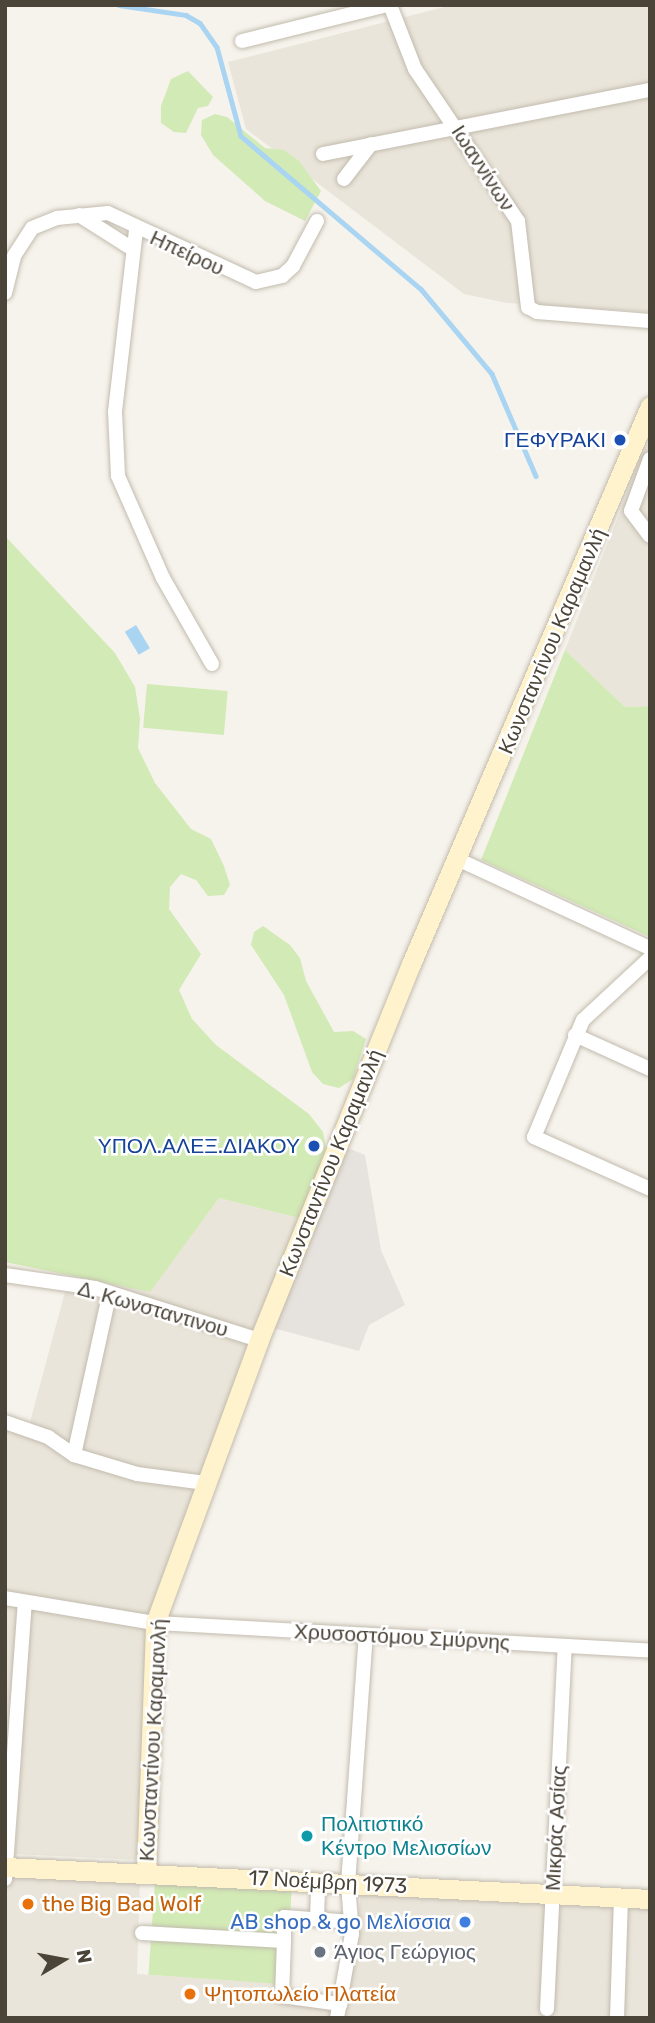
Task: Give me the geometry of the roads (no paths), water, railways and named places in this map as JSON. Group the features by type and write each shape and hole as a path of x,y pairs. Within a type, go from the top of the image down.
{"main road":[{"name":"Κωνσταντίνου Καραμανλή","path":"146,1872 155,1623 259,1340 457,859 621,480 650,406"},
{"name":"17 Νοέμβρη 1973","path":"7,1871 146,1872 650,1899"}],"street":[{"path":"242,41 389,5"},
{"name":"Ιωαννίνων","path":"389,5 410,61 459,129 518,221 528,307 537,312 650,321"},
{"path":"323,155 650,90"},
{"path":"344,179 371,144"},
{"name":"Ηπείρου","path":"9,255 32,228 79,215 108,213 135,230 256,282 282,276 293,266 317,221"},
{"path":"79,215 131,248"},
{"path":"135,230 115,412 118,476 163,578 212,664"},
{"path":"5,293 9,255"},
{"path":"650,459 631,511 650,536"},
{"path":"457,859 650,948"},
{"path":"650,958 583,1020 534,1137 650,1189"},
{"path":"575,1035 650,1069"},
{"name":"Δ. Κωνσταντινου","path":"5,1275 27,1282 76,1284 259,1340"},
{"path":"74,1455 109,1296"},
{"path":"5,1422 48,1437 74,1455 136,1474 205,1483"},
{"name":"Χρυσοστόμου Σμύρνης","path":"5,1598 155,1623 650,1651"},
{"path":"7,1871 25,1603"},
{"path":"353,1922 285,1917 282,1996 338,2011 353,1922 348,1884 366,1635"},
{"name":"Μικράς Ασίας","path":"547,2009 565,1646"},
{"path":"317,1919 318,1881"},
{"path":"617,2018 621,1897"},
{"path":"142,1933 284,1941"}],"water":[{"path":"136,625 150,648 139,655 125,632"}],"waterway":[{"path":"119,5 186,15 200,23 217,47 241,136 421,289 492,374 536,476"}],"place":[{"name":"ΓΕΦΥΡΑΚΙ","path":"620,440"},
{"name":"ΥΠΟΛ.ΑΛΕΞ.ΔΙΑΚΟΥ","path":"314,1146"},
{"name":"Πολιτιστικό Κέντρο Μελισσίων","path":"307,1836"},
{"name":"the Big Bad Wolf","path":"28,1904"},
{"name":"AB shop & go Μελίσσια","path":"465,1922"},
{"name":"Άγιος Γεώργιος","path":"320,1952"},
{"name":"Ψητοπωλείο Πλατεία","path":"190,1994"}]}
